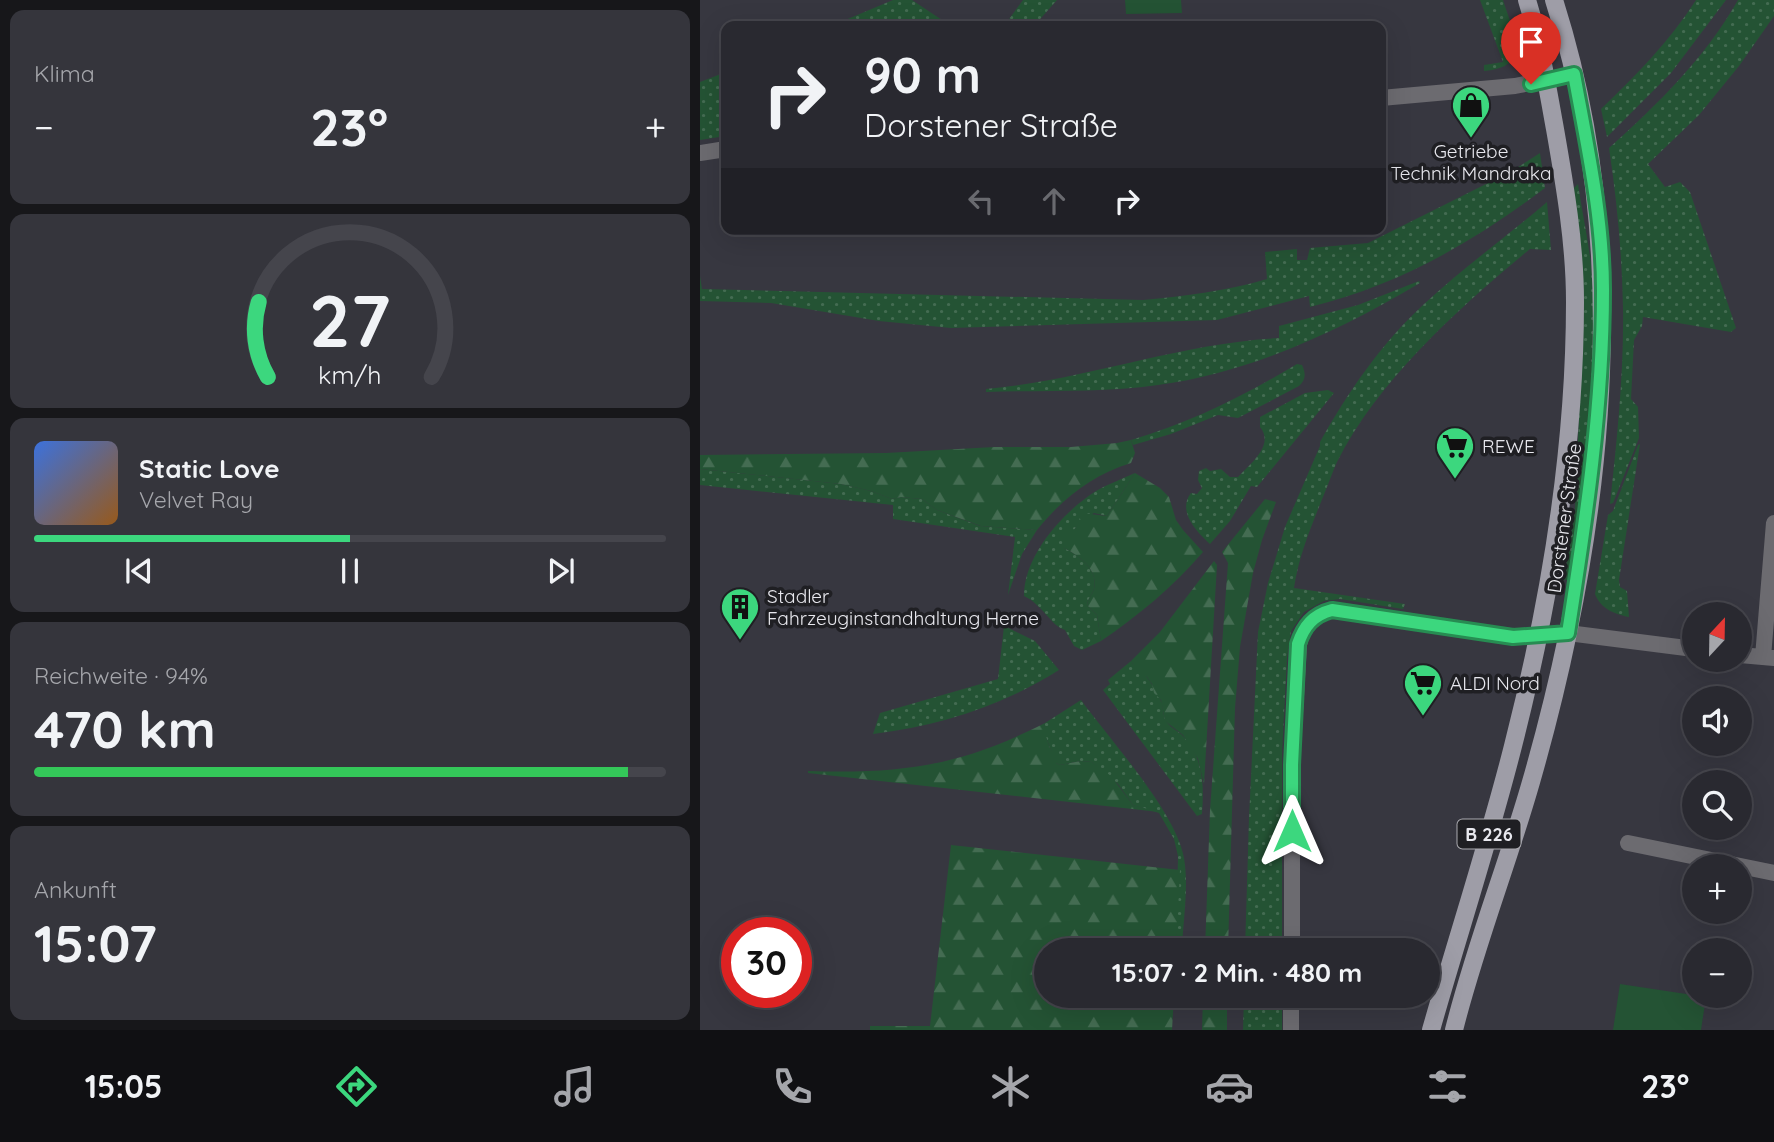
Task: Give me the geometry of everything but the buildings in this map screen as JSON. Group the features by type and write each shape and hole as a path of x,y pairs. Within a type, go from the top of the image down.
{"main road":[{"name":"Dorstener Straße","path":"1431,1030 1513,747 1538,636 1564,481 1573,380 1573,250 1562,167 1538,37 1527,0"},
{"name":"Dorstener Straße","path":"1454,1030 1465,986 1530,785 1568,633 1591,486 1598,419 1603,287 1592,173 1574,74 1554,0"}],"street":[{"path":"1386,98 1515,86 1574,74"},
{"path":"700,153 721,150"},
{"path":"1768,658 1774,523"},
{"path":"1292,938 1292,765 1298,644 1311,620 1332,610 1496,635 1538,636 1568,633 1682,647"},
{"path":"1628,843 1774,873"},
{"path":"1291,1030 1292,1008"}],"green space":[{"path":"893,0 912,0 944,21 843,21"},
{"path":"1023,0 1057,0 1038,21 1008,21"},
{"path":"1125,0 1181,0 1182,13 1126,14"},
{"path":"1480,0 1503,0 1516,46 1515,55 1509,62 1500,68 1484,71 1484,65 1503,62"},
{"path":"1696,0 1726,0 1671,73 1607,137 1601,109 1664,44"},
{"path":"1738,0 1774,0 1774,16 1739,66 1699,115 1648,164 1665,187 1680,182 1690,192 1736,328 1731,332 1643,317 1642,326 1634,340 1631,399 1638,407 1639,438 1613,503 1610,504 1621,381 1623,308 1619,228 1609,148 1696,61"},
{"path":"721,74 721,137 700,140 700,82"},
{"path":"1540,153 1545,188 1491,226 1434,260 1373,287 1310,307 1309,296 1217,320 951,328 879,321 771,303 700,301 700,276 702,289 1143,300 1190,295 1267,279 1265,252 1297,249 1297,260 1307,260 1310,248 1368,243 1512,171"},
{"path":"1578,184 1592,278 1593,364 1579,508 1569,580 1564,580 1575,509 1582,346 1574,188"},
{"path":"1547,202 1551,250 1530,249 1423,346 1375,402 1354,432 1333,470 1306,541 1294,588 1405,604 1403,609 1340,599 1324,601 1304,612 1291,631 1282,753 1282,938 1245,938 1258,632 1268,583 1285,527 1320,442 1379,352 1438,291"},
{"path":"1419,281 1420,283 1389,301 1294,347 1261,360 1193,379 1137,388 986,392 986,389 1060,378 1205,347 1279,338 1279,326 1358,305"},
{"path":"1297,364 1302,365 1305,374 1299,386 1238,418 1218,415 1171,434 1133,445 1131,440 1216,408"},
{"path":"1328,390 1334,393 1257,487 1251,486 1230,521 1210,544 1194,527 1187,514 1187,500 1191,493 1197,494 1202,488 1198,480 1199,471 1206,468 1210,471 1221,469 1230,477 1238,477 1263,447 1265,441 1260,417 1305,393"},
{"path":"1131,440 1135,453 1131,463 1103,474 1079,489 1037,530 981,526 937,510 922,499 892,499 841,484 700,469 700,455 1071,447"},
{"path":"1640,444 1619,580 1620,587 1627,591 1629,617 1609,610 1595,594 1608,515 1613,511"},
{"path":"700,469 841,484 892,499 922,499 937,510 980,526 1037,530 1022,554 1008,595 1015,537 893,519 893,505 700,485"},
{"path":"1135,473 1107,516 1094,513 1079,522 1064,548 1086,564 1095,582 1087,605 1097,615 1101,641 1082,650 1074,646 1065,630 1024,596 1026,581 1038,550 1071,510 1096,491"},
{"path":"1135,473 1160,488 1169,497 1176,520 1203,552 1155,600 1101,641 1097,615 1087,605 1094,589 1093,575 1081,559 1064,548 1062,539 1069,530 1075,529 1082,513 1107,516"},
{"path":"1265,499 1276,502 1253,573 1240,647 1235,708 1228,938 1205,938 1210,810 1228,563 1222,552"},
{"path":"1214,561 1217,565 1204,784 1198,759 1183,735 1165,721 1161,700 1154,693 1152,684 1131,661 1160,632"},
{"path":"1004,626 1035,641 1059,670 1015,694 970,712 922,726 873,734 880,713 998,679"},
{"path":"1131,661 1152,684 1162,703 1166,722 1184,737 1196,755 1201,774 1202,814 1197,816 1103,690 1110,684 1108,680"},
{"path":"1081,700 1156,798 1169,820 1184,858 1186,881 1183,938 1176,938 1178,856 1174,839 1159,813 1133,805 1118,784 1092,762 1060,765 1056,763 1045,735 1045,723"},
{"path":"1045,723 1045,732 1056,763 1060,765 1092,762 1111,776 1133,805 1159,812 808,773 873,771 930,764 985,749"},
{"path":"951,845 1180,870 1177,938 1034,938 1034,1008 1173,1008 1172,1030 870,1030 870,1026 930,1026"},
{"path":"1620,984 1682,993 1682,1008 1704,1008 1701,1030 1613,1030"},
{"path":"1203,1008 1227,1008 1227,1030 1202,1030"},
{"path":"1244,1008 1282,1008 1282,1030 1243,1030"}],"place":[{"name":"Getriebe Technik Mandraka","path":"1471,139"},
{"name":"REWE","path":"1455,480"},
{"name":"Stadler Fahrzeuginstandhaltung Herne","path":"740,641"},
{"name":"ALDI Nord","path":"1423,717"}],"route":[{"path":"1292,831 1292,765 1298,644 1311,620 1332,610 1513,637 1568,633 1582,552 1598,419 1603,287 1592,173 1574,74 1531,84"}]}
